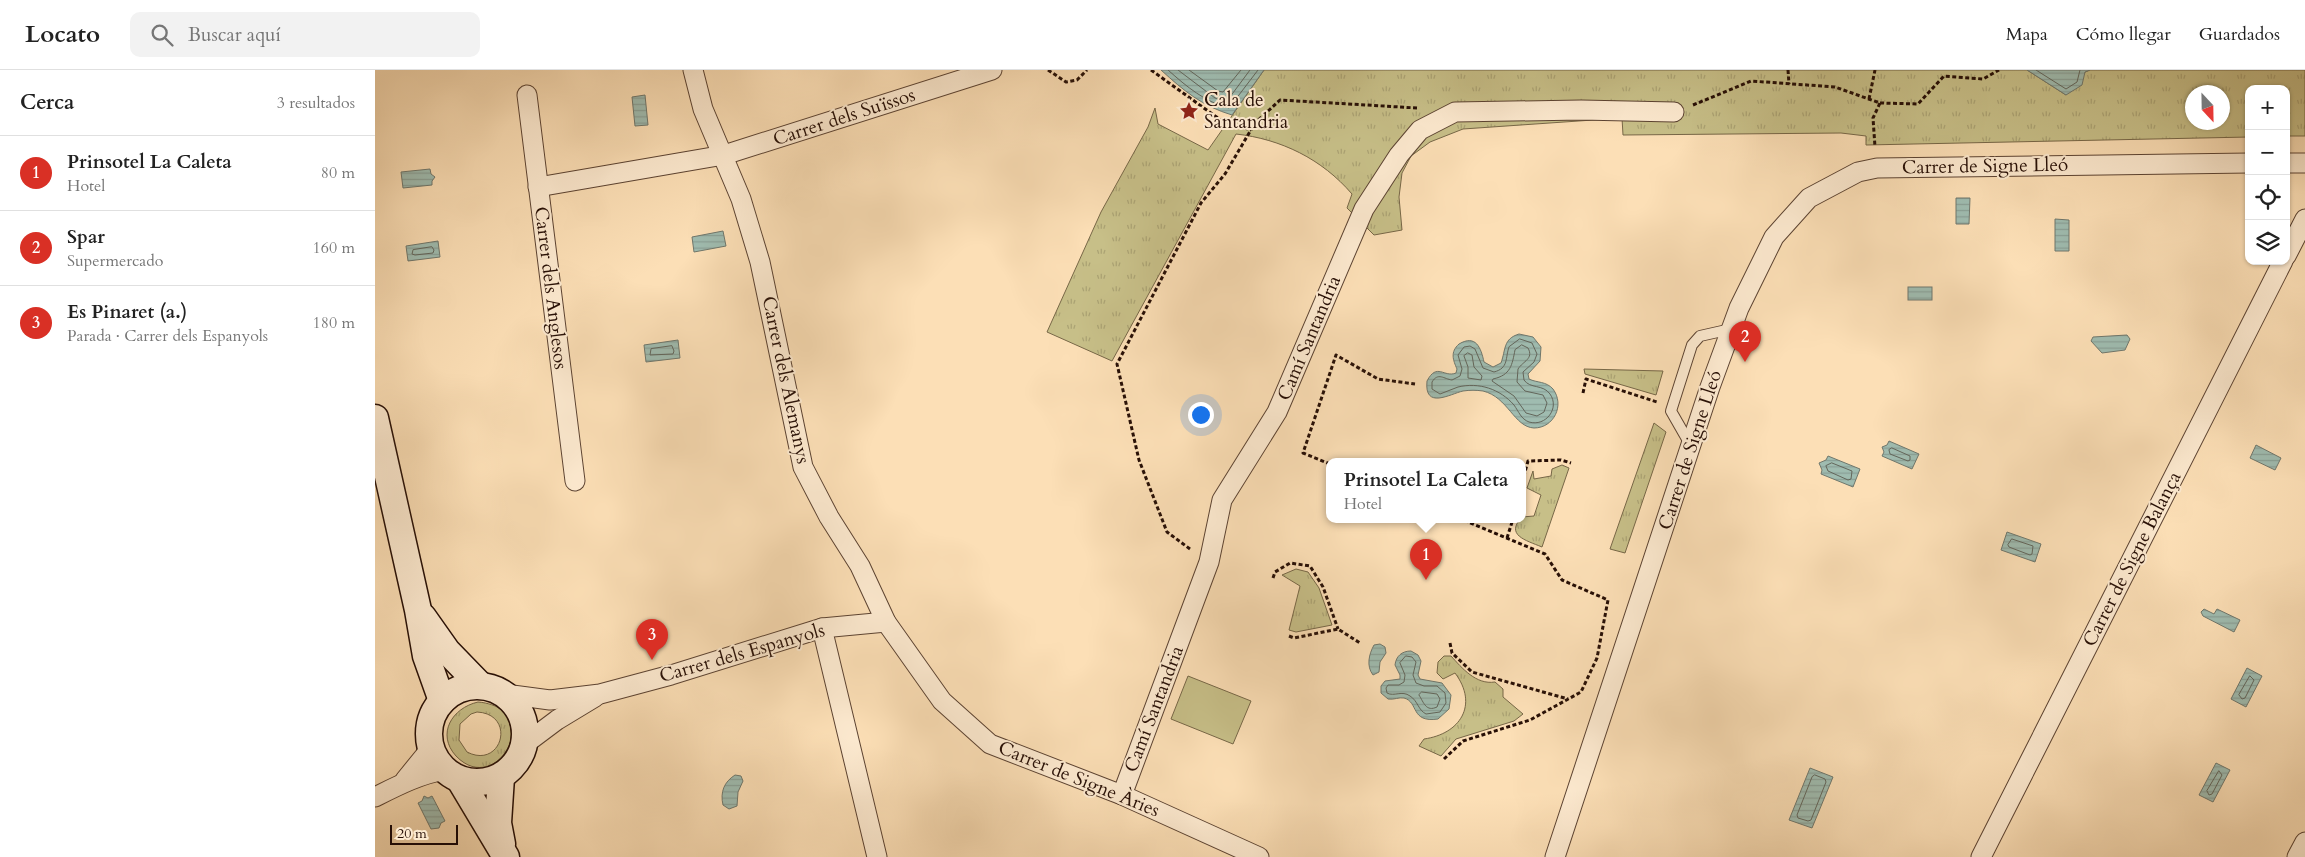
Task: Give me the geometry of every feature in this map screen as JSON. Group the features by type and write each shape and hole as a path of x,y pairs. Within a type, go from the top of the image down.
{"main road":[{"path":"375,418 418,610 426,656 441,701"},
{"path":"418,610 447,650 480,685"},
{"path":"452,775 477,783 501,777 516,763 525,744 526,727 518,708 505,694 491,687 480,685 453,692 441,701 431,717 429,731 431,748 438,763 452,775 505,855"},
{"path":"501,777 498,822 505,855"}],"street":[{"name":"Carrer dels Alemanys","path":"693,70 703,109 741,199 760,262 803,467 829,517 859,566 886,622"},
{"name":"Carrer dels Suïssos","path":"538,187 724,155 992,70"},
{"name":"Carrer dels Anglesos","path":"527,95 575,481"},
{"name":"Camí Santandria","path":"1122,794 1209,562 1222,500 1277,412 1364,209 1399,156 1420,130 1455,112 1581,110 1675,112"},
{"path":"2290,163 2305,163"},
{"name":"Carrer de Signe Lleó","path":"1555,857 1739,308 1774,237 1809,198 1859,172 1877,168 2245,164"},
{"path":"2290,248 2305,219"},
{"name":"Carrer de Signe Balança","path":"1981,857 2281,265"},
{"name":"Carrer dels Espanyols","path":"505,694 550,700 600,694 671,675 822,628 886,622"},
{"name":"Carrer de Signe Àries","path":"886,622 942,701 990,744 1122,794 1256,856"},
{"path":"822,628 877,857"},
{"name":"Carrer dels Espanyols","path":"525,744 557,720 600,694"},
{"path":"403,783 431,748"},
{"path":"375,797 427,774 452,775"},
{"path":"2297,857 2305,842"}],"lane":[{"path":"1691,447 1671,412 1692,345 1700,336 1731,329"}],"path":[{"path":"1048,70 1065,82 1077,80 1087,70"},
{"path":"1151,70 1222,120 1251,130"},
{"path":"1788,70 1789,84"},
{"path":"1869,99 1875,70"},
{"path":"1675,112 1751,81 1835,88 1880,103 1918,104 1944,76 1983,79 1999,70"},
{"path":"1209,562 1167,532 1139,460 1117,364 1201,203 1225,174 1255,123 1279,100 1431,109 1441,120"},
{"path":"1877,168 1873,118 1880,103"},
{"path":"1326,462 1303,453 1336,355 1378,379 1415,384"},
{"path":"1583,393 1586,379 1658,402"},
{"path":"1526,465 1527,461 1561,460 1571,463"},
{"path":"1444,759 1463,741 1530,720 1581,692 1597,658 1608,600 1562,580 1545,554 1471,523"},
{"path":"1507,538 1512,523"},
{"path":"1273,578 1275,572 1290,563 1310,566 1323,587 1338,629 1360,643"},
{"path":"1289,636 1294,638 1338,629"},
{"path":"1450,643 1452,653 1472,672 1569,699"}],"green space":[{"path":"1264,70 2027,70 2066,95 2085,72 2090,70 2305,70 2305,136 2290,136 2290,85 2245,85 2245,137 1866,145 1866,136 1841,133 1623,135 1622,118 1463,129 1430,142 1411,156 1402,173 1399,197 1402,230 1374,235 1347,208 1352,194 1328,171 1314,161 1285,146 1236,134 1112,361 1047,332 1101,212 1148,127 1155,108 1158,124 1208,150"},
{"path":"1584,369 1663,371 1656,395 1585,374"},
{"path":"1654,423 1666,432 1625,553 1610,549"},
{"path":"1562,465 1569,468 1542,547 1519,536 1516,533 1516,528 1517,523 1526,523 1526,517 1534,516 1541,495 1527,488 1533,471 1534,479 1551,476 1552,469"},
{"path":"1296,569 1308,572 1319,588 1332,625 1296,632 1289,630 1300,586 1282,575"},
{"path":"1444,656 1451,656 1470,675 1482,681 1495,682 1503,689 1503,697 1523,714 1514,721 1456,739 1441,756 1419,746 1424,739 1437,736 1456,724 1462,716 1465,707 1462,685 1455,673 1443,679 1437,673 1438,662"},
{"path":"1188,676 1251,701 1233,744 1171,719"},
{"path":"478,702 499,708 509,719 512,733 508,747 499,759 486,767 472,766 456,756 450,748 447,739 447,731 454,716 469,705","holes":["477,712 489,715 497,722 501,730 500,740 496,748 489,754 479,756 467,752 459,740 460,724 471,714"]}],"water":[{"path":"1161,70 1264,70 1232,115 1211,107 1194,97"},
{"path":"2027,70 2090,70 2085,72 2082,85 2066,95"},
{"path":"645,95 648,125 635,126 632,97"},
{"path":"430,169 431,174 435,177 432,185 403,188 401,172"},
{"path":"1956,198 1970,198 1969,224 1956,224"},
{"path":"2055,219 2069,220 2069,251 2055,251"},
{"path":"723,231 726,246 694,252 692,237"},
{"path":"438,241 440,257 408,261 406,246"},
{"path":"1908,287 1932,287 1932,300 1908,300"},
{"path":"1519,334 1533,337 1541,347 1540,361 1528,374 1529,379 1547,385 1553,389 1556,395 1558,408 1552,420 1547,424 1534,428 1521,423 1499,399 1483,391 1463,391 1439,398 1434,398 1430,395 1427,390 1427,381 1434,372 1456,373 1457,369 1453,353 1459,344 1470,341 1477,344 1484,362 1493,367 1501,363 1510,339"},
{"path":"2127,335 2130,339 2125,350 2102,353 2091,341 2093,337"},
{"path":"678,340 680,358 646,362 644,345"},
{"path":"1889,441 1919,454 1912,469 1882,456 1884,452 1882,447 1887,445"},
{"path":"2256,445 2281,458 2275,470 2250,458"},
{"path":"1828,456 1860,469 1853,487 1821,474 1822,470 1819,463 1826,460"},
{"path":"2007,532 2041,544 2035,562 2001,550"},
{"path":"2204,609 2214,614 2217,609 2240,620 2234,632 2203,616 2201,612"},
{"path":"1380,644 1385,647 1386,653 1380,662 1379,672 1373,675 1369,668 1370,656 1374,645"},
{"path":"1411,651 1418,655 1421,661 1418,675 1420,679 1442,683 1451,695 1449,709 1438,719 1423,718 1409,700 1404,698 1388,699 1381,693 1381,686 1385,681 1400,679 1395,665 1397,659 1402,653"},
{"path":"2247,668 2262,676 2246,707 2231,699"},
{"path":"2216,763 2230,770 2213,802 2199,795"},
{"path":"1810,768 1833,777 1812,828 1789,820"},
{"path":"735,775 741,776 743,781 738,792 737,806 729,809 723,805 722,796 726,784"},
{"path":"424,796 428,798 432,796 445,821 441,823 439,828 431,829 418,803 422,801"}],"place":[{"name":"Cala de Santandria","path":"1189,111"},
{"name":"Spar","path":"1745,362"},
{"name":"Prinsotel La Caleta","path":"1426,580"},
{"name":"Es Pinaret (a.)","path":"652,660"}]}
